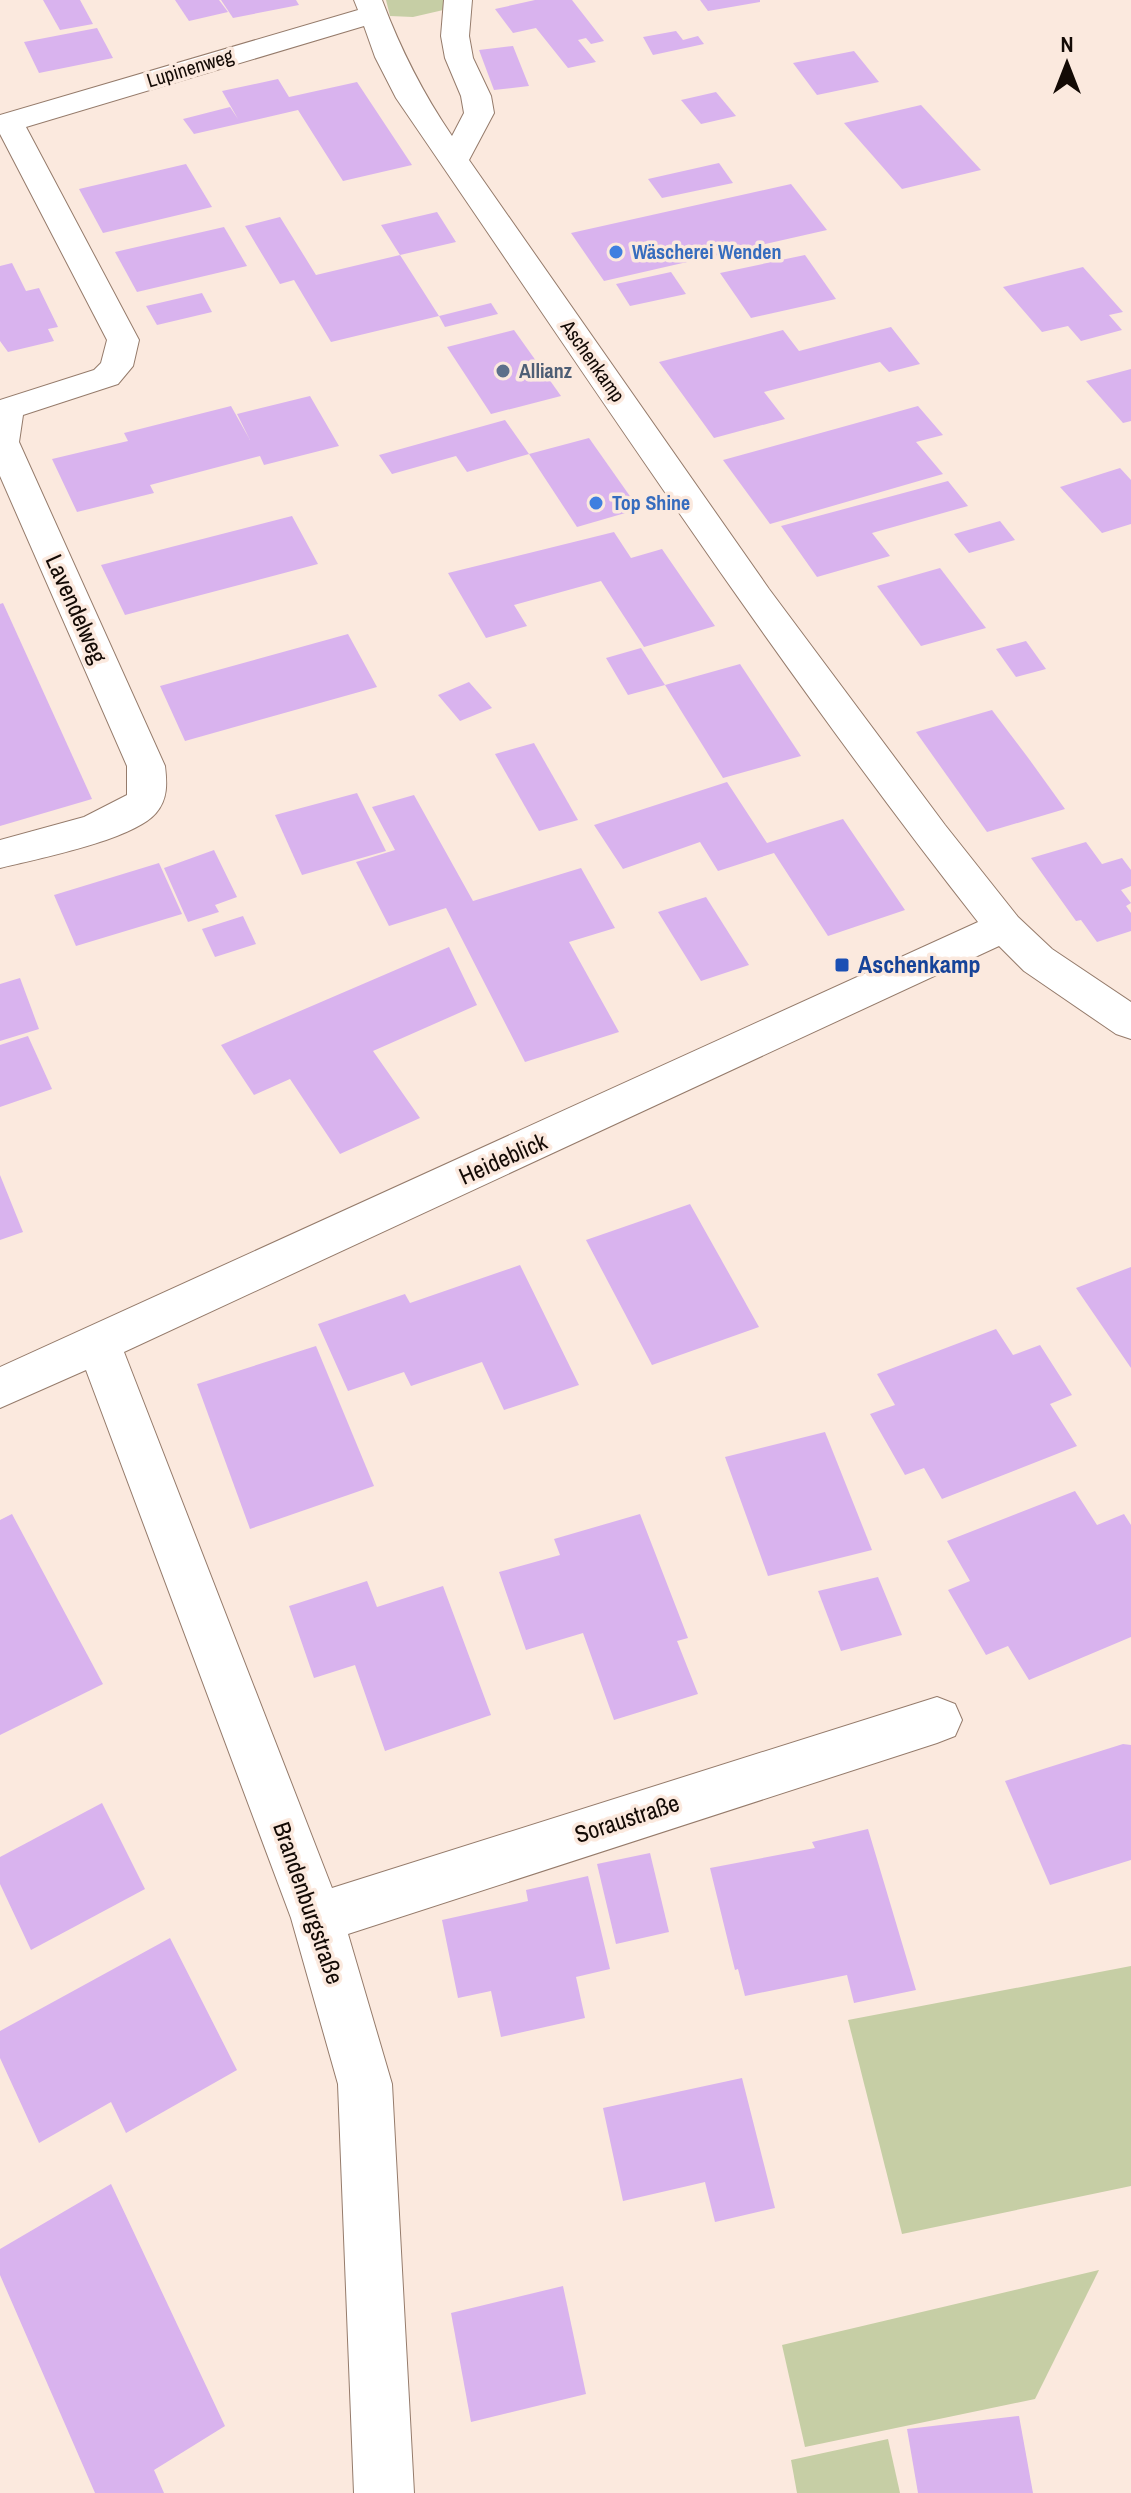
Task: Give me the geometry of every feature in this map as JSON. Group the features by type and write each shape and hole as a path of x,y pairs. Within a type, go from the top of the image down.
{"street":[{"path":"454,160 479,113 476,96 459,58 455,36 458,0"},
{"name":"Aschenkamp","path":"370,8 411,98 820,687 1004,927 1065,980 1131,1023"},
{"name":"Lupinenweg","path":"123,340 4,124 370,8"},
{"name":"Lavendelweg","path":"0,854 125,817 144,802 148,786 146,766 2,442 7,409 106,377 117,366 123,340"},
{"name":"Heideblick","path":"0,1388 688,1075 1004,927"},
{"name":"Brandenburgstraße","path":"98,1342 317,1918 365,2084 384,2493"},
{"name":"Soraustraße","path":"317,1918 937,1720"}],"green space":[{"path":"386,0 467,0 465,5 413,17 390,16"},
{"path":"1131,1966 1131,2186 902,2234 848,2020"},
{"path":"1099,2270 1035,2399 805,2447 782,2345"},
{"path":"888,2439 900,2493 797,2493 791,2460"}],"building":[{"path":"43,0 80,0 93,24 60,30"},
{"path":"175,0 219,0 228,12 189,21"},
{"path":"221,0 296,0 299,5 233,18"},
{"path":"535,0 572,0 604,41 591,44 586,38 578,40 596,62 568,68 536,28 513,33 495,9"},
{"path":"700,0 760,0 760,2 708,11"},
{"path":"97,28 113,58 39,73 24,42"},
{"path":"676,31 683,40 698,36 704,44 653,55 643,37"},
{"path":"513,46 529,86 494,90 479,50"},
{"path":"854,51 879,82 817,95 793,63"},
{"path":"278,79 289,97 357,82 412,165 343,181 298,110 194,134 183,119 230,107 238,119 222,91"},
{"path":"716,92 736,116 701,124 681,100"},
{"path":"921,105 981,170 902,189 844,123"},
{"path":"719,163 733,183 662,198 648,179"},
{"path":"186,164 212,207 103,233 79,189"},
{"path":"791,184 827,230 604,281 571,233"},
{"path":"437,212 456,242 400,255 381,225"},
{"path":"280,217 316,275 400,255 439,316 331,342 294,280 280,284 245,226"},
{"path":"224,227 247,266 137,292 115,252"},
{"path":"805,255 836,299 751,318 720,273"},
{"path":"12,263 26,291 39,288 58,327 48,329 54,341 8,352 0,341 0,266"},
{"path":"1083,267 1123,312 1109,315 1122,330 1081,341 1068,326 1042,332 1003,287"},
{"path":"671,272 686,294 630,306 616,284"},
{"path":"202,293 212,312 157,325 146,306"},
{"path":"491,303 498,314 445,327 439,316"},
{"path":"891,327 920,364 889,372 880,362 764,392 785,419 714,438 659,362 783,330 799,351"},
{"path":"514,330 561,396 491,414 447,347"},
{"path":"1131,369 1131,421 1123,423 1086,381"},
{"path":"310,396 339,446 264,465 260,456 150,485 154,493 77,512 52,459 128,441 124,433 231,406 250,440 237,414"},
{"path":"918,406 943,435 916,442 943,474 770,524 723,460"},
{"path":"505,420 529,454 467,472 456,456 392,474 379,455"},
{"path":"589,438 639,509 577,527 529,454"},
{"path":"1120,468 1131,480 1131,524 1102,533 1060,487"},
{"path":"948,481 968,506 872,533 890,556 817,577 781,526"},
{"path":"292,516 318,564 125,615 101,565"},
{"path":"1000,521 1015,540 969,553 954,534"},
{"path":"614,532 631,558 662,549 715,626 644,647 601,581 514,605 527,626 486,638 448,573"},
{"path":"940,568 986,628 921,646 877,586"},
{"path":"3,603 92,799 0,826 0,604"},
{"path":"348,634 377,687 185,741 160,686"},
{"path":"1026,641 1046,669 1016,677 996,649"},
{"path":"641,648 665,685 628,695 606,658"},
{"path":"740,664 801,756 723,778 665,685"},
{"path":"469,682 492,708 460,721 438,695"},
{"path":"992,710 1065,809 987,832 916,732"},
{"path":"534,743 578,820 539,831 495,754"},
{"path":"727,782 767,843 843,819 905,910 828,936 774,853 718,871 700,842 623,869 594,825"},
{"path":"357,793 386,851 302,875 275,815"},
{"path":"414,795 473,901 581,868 615,928 569,942 619,1032 525,1062 446,908 389,926 356,862 395,850 372,807"},
{"path":"1086,842 1102,864 1122,858 1131,870 1131,886 1121,890 1131,903 1126,906 1131,913 1131,931 1097,942 1081,920 1076,921 1031,858"},
{"path":"214,850 237,897 215,905 219,912 188,922 164,868"},
{"path":"159,863 182,914 76,946 54,895"},
{"path":"706,897 749,965 701,981 658,912"},
{"path":"243,916 256,944 215,957 202,929"},
{"path":"449,947 477,1005 373,1051 420,1118 340,1154 290,1079 254,1095 221,1045"},
{"path":"20,978 39,1029 0,1041 0,984"},
{"path":"28,1036 52,1089 0,1107 0,1045"},
{"path":"0,1175 23,1232 0,1240"},
{"path":"690,1204 759,1327 652,1365 586,1240"},
{"path":"520,1265 579,1385 504,1410 482,1362 411,1386 404,1372 348,1391 318,1324 405,1294 410,1303"},
{"path":"1131,1267 1131,1368 1076,1288"},
{"path":"996,1329 1013,1355 1040,1345 1072,1395 1050,1404 1077,1446 942,1499 924,1468 905,1475 870,1414 895,1405 877,1374"},
{"path":"316,1346 374,1486 250,1529 197,1384"},
{"path":"825,1432 872,1550 768,1576 725,1457"},
{"path":"1075,1491 1097,1525 1124,1514 1131,1525 1131,1637 1029,1680 1008,1646 986,1655 948,1590 970,1581 947,1541"},
{"path":"12,1514 103,1684 0,1735 0,1520"},
{"path":"640,1514 688,1638 677,1641 698,1694 614,1720 583,1633 526,1650 499,1572 560,1555 554,1539"},
{"path":"878,1577 902,1635 841,1651 818,1591"},
{"path":"367,1581 377,1607 443,1586 491,1715 385,1751 355,1665 314,1678 289,1606"},
{"path":"1123,1744 1131,1745 1131,1860 1050,1885 1005,1781"},
{"path":"102,1803 145,1889 31,1950 0,1884 0,1857"},
{"path":"868,1829 916,1990 854,2003 847,1975 745,1996 738,1969 735,1970 710,1868 815,1848 812,1842"},
{"path":"650,1853 669,1932 616,1944 597,1864"},
{"path":"588,1876 610,1969 576,1977 585,2018 501,2037 491,1991 458,1998 442,1920 528,1901 526,1890"},
{"path":"170,1938 237,2070 126,2133 111,2102 39,2143 0,2058 0,2031"},
{"path":"742,2078 775,2208 715,2222 705,2182 623,2201 603,2108"},
{"path":"111,2184 225,2426 154,2470 164,2493 95,2493 0,2275 0,2249"},
{"path":"563,2286 586,2394 471,2422 451,2313"},
{"path":"1019,2416 1033,2493 918,2493 907,2429"}],"place":[{"name":"Wäscherei Wenden","path":"616,252"},
{"name":"Allianz","path":"503,371"},
{"name":"Top Shine","path":"596,503"},
{"name":"Aschenkamp","path":"842,965"}]}
